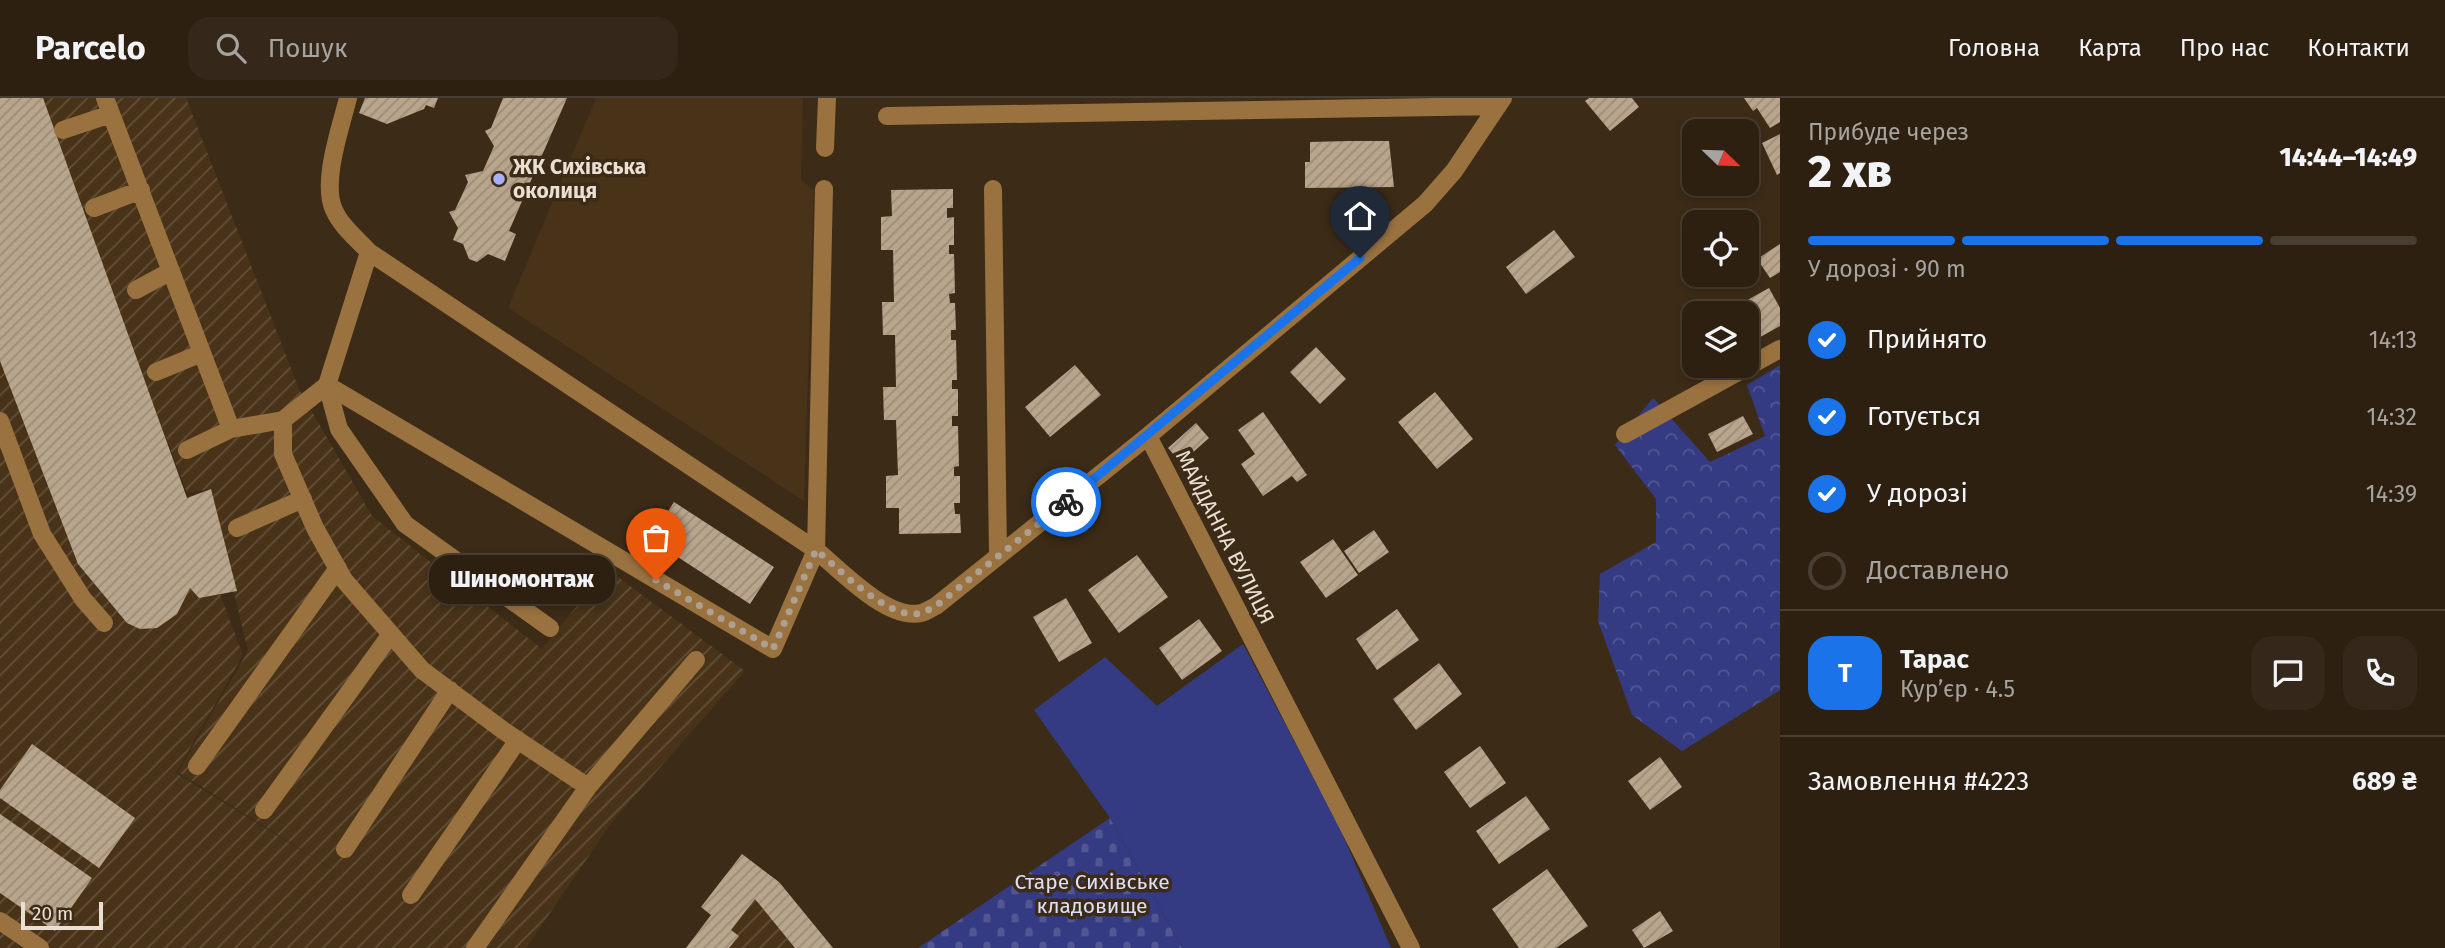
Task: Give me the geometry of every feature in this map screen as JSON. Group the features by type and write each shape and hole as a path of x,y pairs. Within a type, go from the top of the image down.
{"street":[{"path":"348,98 333,160 330,197 342,223 369,251 816,550 874,598 897,612 920,614 936,606 1148,436"},
{"path":"825,149 827,98"},
{"path":"887,116 1500,102"},
{"name":"МАЙДАННА ВУЛИЦЯ","path":"1411,948 1148,436 1425,204 1454,171 1500,102"},
{"path":"63,130 108,106 231,429"},
{"path":"327,385 773,649 816,550 824,189"},
{"path":"993,189 998,556"},
{"path":"94,208 141,190"},
{"path":"369,251 327,385 339,429 405,524 550,628"},
{"path":"136,290 171,271"},
{"path":"1625,434 1780,349"},
{"path":"156,372 202,353"},
{"path":"187,450 231,429 283,420 327,385"},
{"path":"283,420 283,454 303,499 338,568 391,634 422,670 588,787"},
{"path":"0,421 42,534 83,599 104,623"},
{"path":"237,528 303,499"},
{"path":"197,766 338,568"},
{"path":"264,810 391,634"},
{"path":"475,948 588,787 696,660"},
{"path":"345,849 450,690"},
{"path":"411,895 518,740"},
{"path":"0,921 40,948"}],"shaded area":[{"path":"0,98 33,98 243,655 176,773 369,892 178,772 248,651 209,489 187,493 38,98 186,98 299,389 372,516 542,649 607,569 745,671 612,822 526,948 0,948"},
{"path":"596,98 803,98 801,180 814,190 804,501 508,308"},
{"path":"742,854 779,882 833,948 686,948 711,915 701,907"}],"green space":[{"path":"1780,365 1780,690 1682,751 1632,715 1598,621 1600,574 1656,542 1656,499 1615,445 1653,398 1710,462 1765,436 1747,385"},
{"path":"1243,644 1339,826 1391,948 1182,948 1110,818 1034,710 1105,657 1157,706"},
{"name":"Старе Сихівське кладовище","path":"1110,818 1182,948 918,948"}],"building":[{"path":"0,98 43,98 187,498 211,489 237,591 199,598 190,588 177,614 157,628 140,629 127,623 78,564 0,361"},
{"path":"365,98 438,98 434,108 426,105 424,109 387,124 359,113"},
{"name":"ЖК Сихівська околиця","path":"503,98 567,98 509,231 516,234 505,261 488,254 477,262 469,259 463,244 453,240 458,228 449,212 455,210 468,182 465,175 483,171 494,146 485,131 491,128"},
{"path":"1589,98 1632,98 1639,107 1610,131 1585,101"},
{"path":"1744,98 1780,98 1780,122 1770,128 1757,108 1753,111"},
{"path":"1780,134 1780,173 1777,175 1762,143"},
{"path":"1389,141 1394,187 1305,188 1305,162 1310,162 1310,142"},
{"path":"953,189 953,208 947,208 947,218 954,217 954,245 949,245 949,254 954,254 955,293 949,294 950,303 955,303 956,330 951,330 951,340 956,340 957,380 952,380 952,389 958,389 958,416 952,416 952,426 958,426 959,466 954,467 954,476 960,476 960,503 954,503 955,514 960,514 961,533 899,534 899,508 886,508 886,476 898,475 896,420 884,420 883,387 896,387 895,335 883,335 882,302 894,302 893,250 881,250 881,217 892,216 891,190"},
{"path":"1554,230 1575,257 1526,294 1506,267"},
{"path":"1780,244 1780,272 1770,278 1759,258"},
{"path":"1769,288 1780,308 1780,326 1759,338 1759,301 1746,301"},
{"path":"1316,347 1346,379 1320,404 1290,372"},
{"path":"1075,365 1101,395 1050,437 1025,407"},
{"path":"1435,392 1473,439 1437,469 1398,422"},
{"path":"1263,412 1307,475 1297,482 1292,476 1263,496 1241,464 1255,454 1238,430"},
{"path":"1743,416 1753,434 1717,452 1708,434"},
{"path":"1196,423 1209,438 1181,463 1168,448"},
{"path":"674,502 774,567 750,604 650,539"},
{"path":"1374,530 1389,552 1359,573 1344,551"},
{"path":"1333,539 1358,575 1326,598 1300,562"},
{"path":"1137,555 1168,597 1119,633 1088,590"},
{"path":"1066,598 1092,643 1059,662 1033,617"},
{"path":"1397,609 1419,640 1377,670 1356,639"},
{"path":"1199,619 1222,651 1182,680 1159,648"},
{"path":"1439,663 1462,694 1416,730 1393,699"},
{"path":"32,744 135,818 99,868 0,798 0,790"},
{"path":"1480,746 1506,783 1470,808 1444,772"},
{"path":"1660,757 1682,787 1650,810 1628,781"},
{"path":"1526,796 1550,829 1499,864 1476,831"},
{"path":"0,814 92,878 55,931 0,893"},
{"path":"742,854 779,882 833,948 795,948 755,899 731,930 739,936 729,948 686,948 711,915 701,907"},
{"path":"1547,869 1588,926 1556,948 1519,948 1492,909"},
{"path":"1660,911 1673,931 1644,948 1632,930"}],"way so far":[{"path":"656,580 773,649 816,550 874,598 897,612 920,614 936,606 1066,502"}],"place":[{"name":"ЖК Сихівська околиця","path":"499,179"},
{"name":"Шиномонтаж","path":"656,580"}],"route":[{"path":"1066,502 1360,258"}]}
